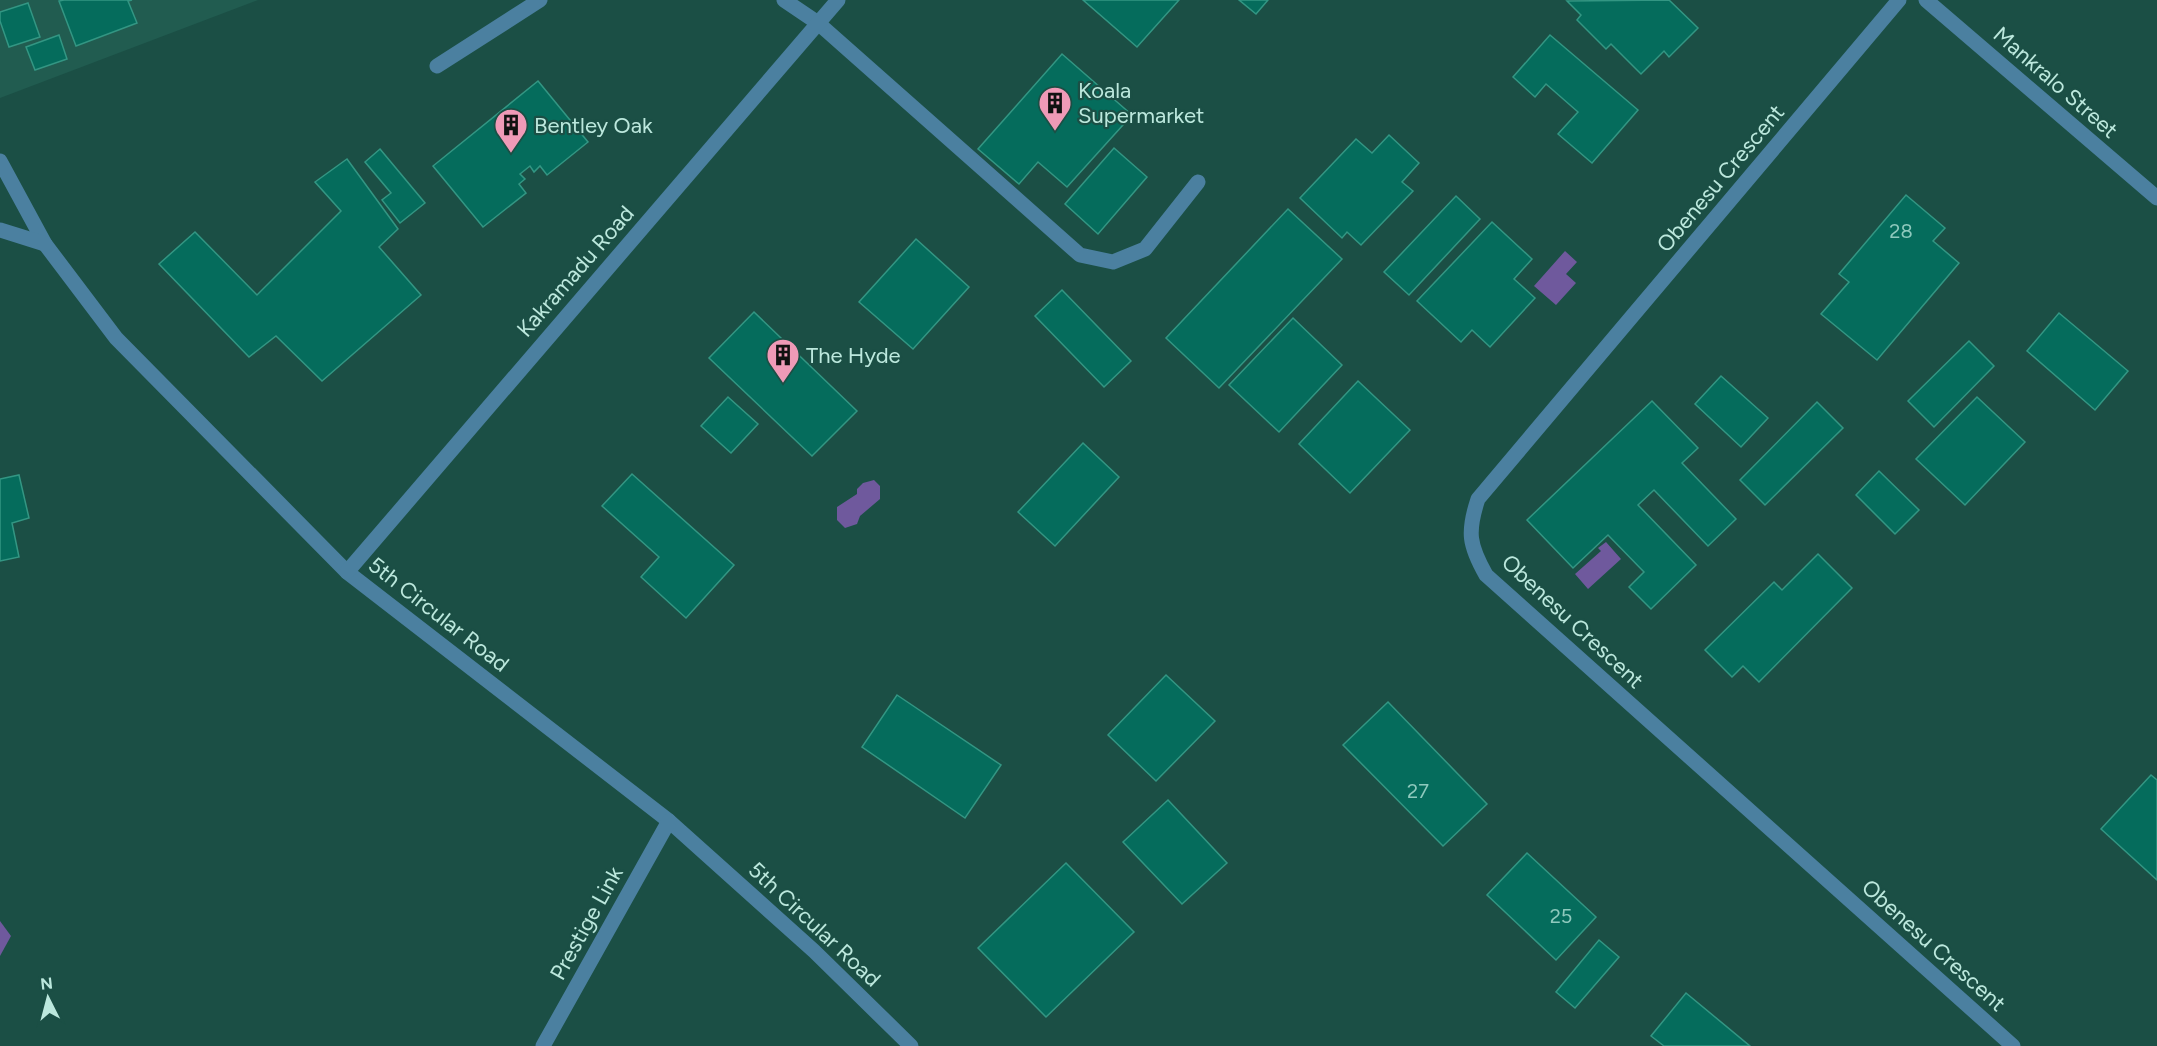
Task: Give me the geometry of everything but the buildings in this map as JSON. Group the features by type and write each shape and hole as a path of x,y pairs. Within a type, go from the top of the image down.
{"street":[{"path":"436,66 540,0"},
{"path":"784,0 818,23 1080,255 1113,262 1145,249 1198,182"},
{"name":"Kakramadu Road","path":"346,572 838,0"},
{"name":"Obenesu Crescent","path":"1899,0 1478,499 1470,523 1475,556 1486,575 2013,1046"},
{"name":"Mankralo Street","path":"1926,0 2157,198"},
{"name":"5th Circular Road","path":"0,161 45,244 116,338 346,572 669,821 814,951 911,1046"},
{"path":"0,230 45,244"},
{"name":"Prestige Link","path":"543,1046 669,821"}],"shaded area":[{"path":"0,0 258,0 0,98"},
{"path":"1565,251 1577,262 1566,274 1576,283 1556,305 1534,286"},
{"path":"874,480 880,486 880,499 860,516 857,524 845,528 837,520 837,507 857,494 857,489 863,483"},
{"path":"1606,542 1621,559 1588,589 1575,574 1601,551 1598,548"},
{"path":"0,921 11,936 0,956"}],"place":[{"name":"Koala Supermarket","path":"1055,132"},
{"name":"Bentley Oak","path":"511,154"},
{"name":"The Hyde","path":"783,384"}]}
